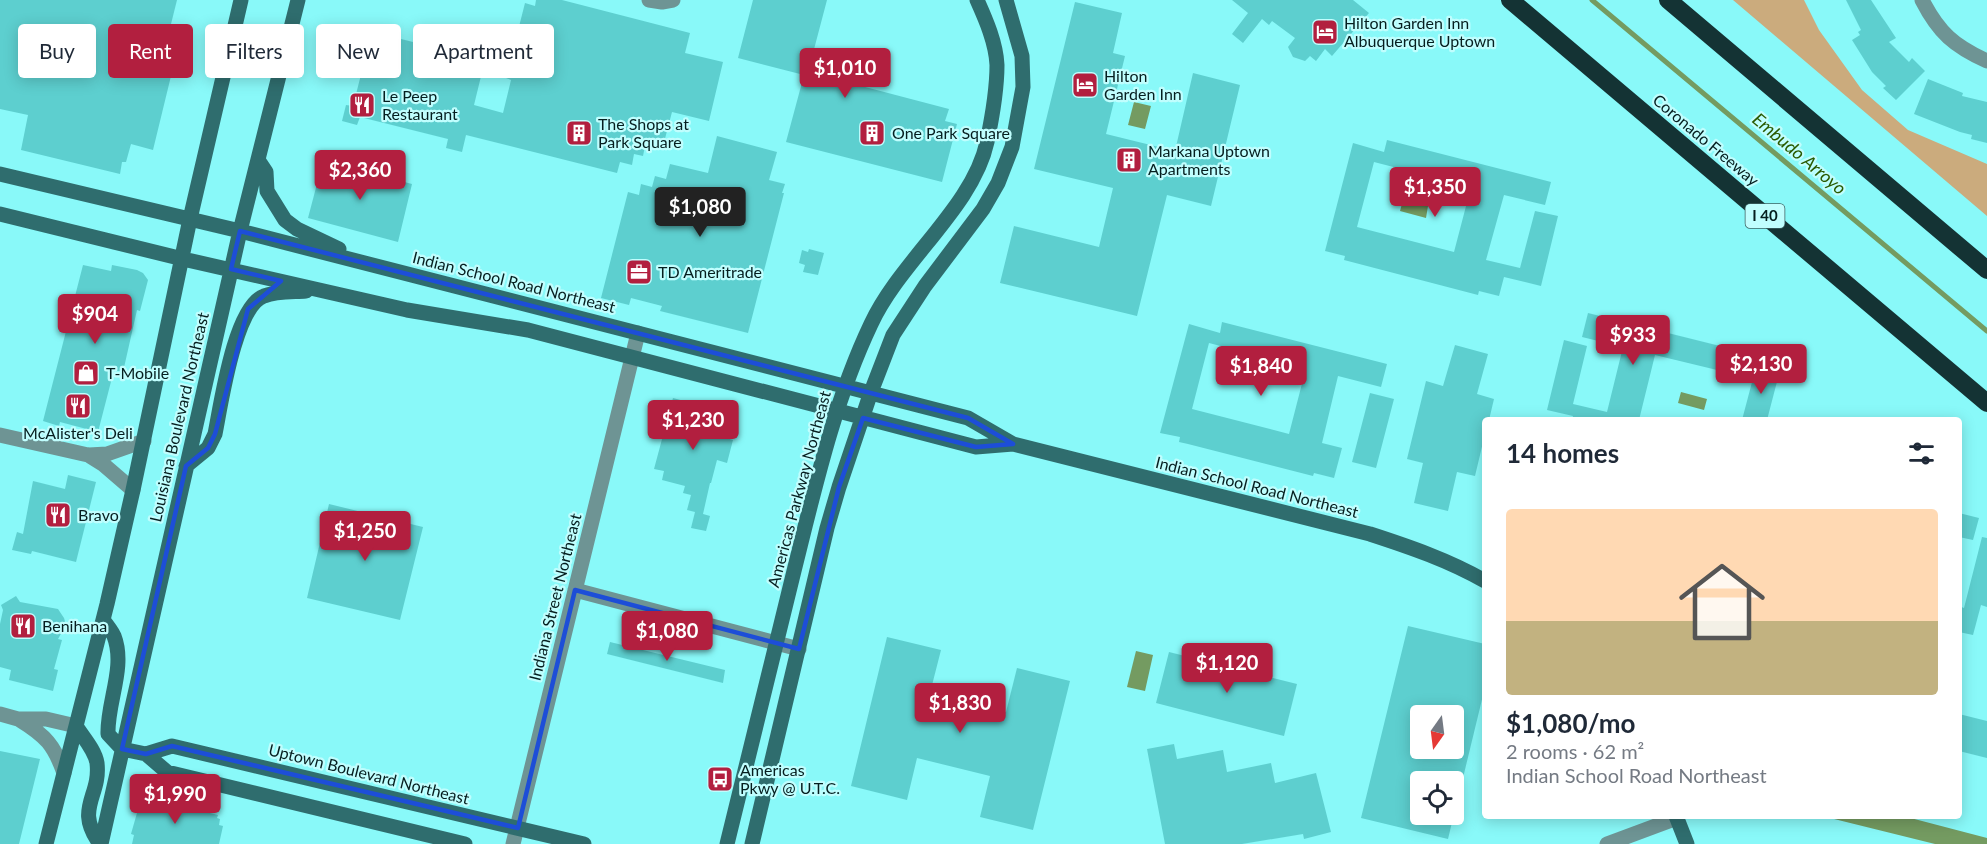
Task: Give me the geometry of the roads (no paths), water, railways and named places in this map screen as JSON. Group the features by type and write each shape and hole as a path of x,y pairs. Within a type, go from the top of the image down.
{"highway":[{"path":"1500,0 1543,29"},
{"name":"Coronado Freeway","path":"1510,0 1987,403"},
{"path":"1668,0 1987,270"}],"street":[{"name":"Louisiana Boulevard Northeast","path":"46,844 134,490 190,219 241,0"},
{"name":"Louisiana Boulevard Northeast","path":"101,844 231,269 298,0"},
{"path":"649,0 662,2 673,0"},
{"name":"Americas Parkway Northeast","path":"727,844 816,482 846,386 871,324 885,297 975,177 987,143 997,64 991,35 977,0"},
{"path":"752,844 836,497 871,392 893,335 925,286 983,209 998,183 1012,147 1023,87 1022,56 1006,0"},
{"path":"1922,0 1932,20 1953,43 1987,62"},
{"path":"258,160 266,172 267,191 274,206 285,220 297,229 344,251 410,274"},
{"name":"Indian School Road Northeast","path":"0,174 240,231 968,418 1013,444 1381,538 1415,548 1456,565 1482,579"},
{"name":"Indian School Road Northeast","path":"0,214 407,310 528,330 976,447 1013,444"},
{"path":"186,466 208,448 215,434 235,343 248,309 263,296 318,290"},
{"name":"Indiana Street Northeast","path":"513,844 638,333"},
{"path":"0,435 88,455 107,454 144,441"},
{"path":"88,455 134,490"},
{"path":"575,590 799,649"},
{"path":"103,620 113,634 117,651 117,669 108,734 122,749"},
{"path":"0,714 18,719 46,720 76,726 93,751 97,762 97,774 88,813 89,824 101,844"},
{"path":"18,719 38,731 56,750 64,773"},
{"name":"Uptown Boulevard Northeast","path":"146,754 172,746 584,844"},
{"name":"Uptown Boulevard Northeast","path":"122,749 146,754 167,772 465,844"},
{"path":"1607,844 1672,819"},
{"path":"1678,819 1687,844"}],"waterway":[{"name":"Embudo Arroyo","path":"1592,0 1987,331"}],"place":[{"name":"Hilton Garden Inn Albuquerque Uptown","path":"1325,32"},
{"name":"Hilton Garden Inn","path":"1085,85"},
{"name":"Le Peep Restaurant","path":"362,105"},
{"name":"The Shops at Park Square","path":"579,133"},
{"name":"One Park Square","path":"872,133"},
{"name":"Markana Uptown Apartments","path":"1129,160"},
{"name":"TD Ameritrade","path":"639,272"},
{"name":"T-Mobile","path":"86,373"},
{"name":"McAlister's Deli","path":"78,406"},
{"name":"Bravo","path":"58,515"},
{"name":"Benihana","path":"23,626"},
{"name":"Americas Pkwy @ U.T.C.","path":"720,779"}]}
